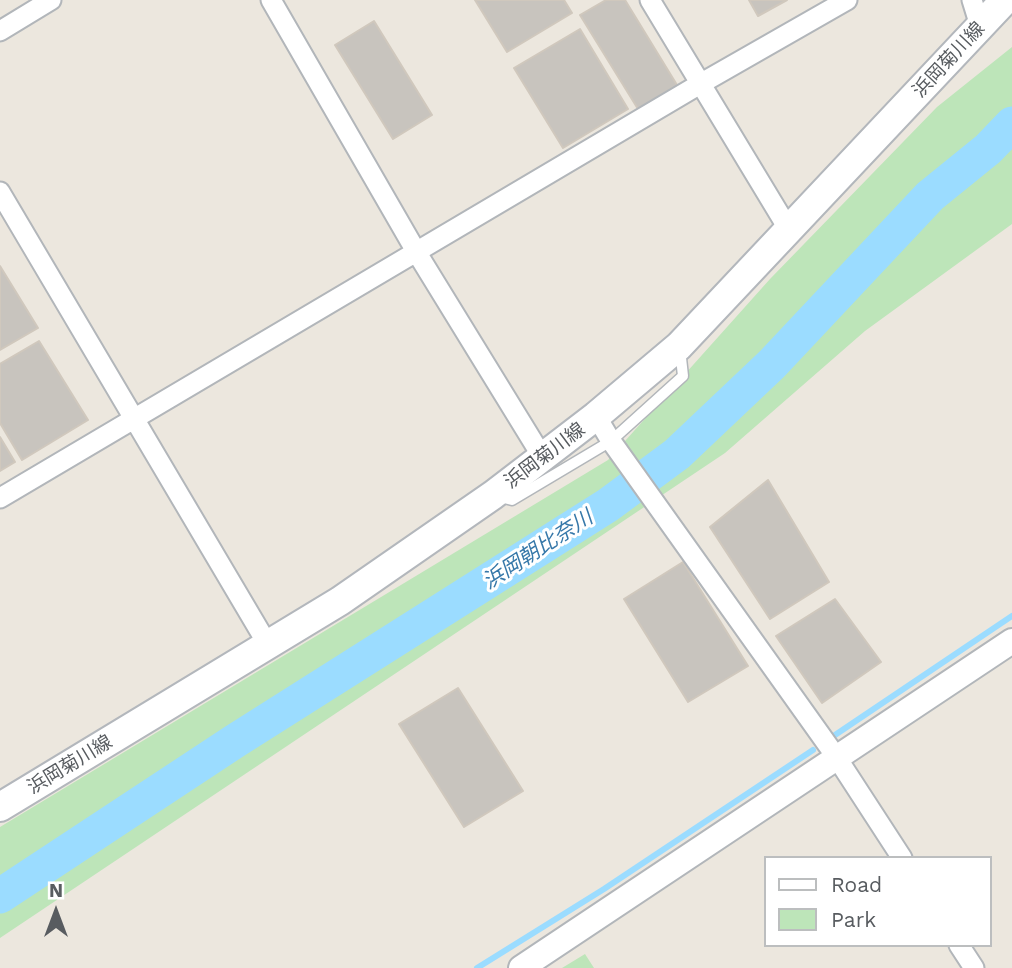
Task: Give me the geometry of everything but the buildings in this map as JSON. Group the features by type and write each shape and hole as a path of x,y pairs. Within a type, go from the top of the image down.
{"main road":[{"name":"浜岡菊川線","path":"0,807 340,601 493,495 596,416 679,346 789,230 976,13 1005,0"}],"street":[{"path":"271,0 417,253 543,458"},
{"path":"650,0 789,230"},
{"path":"0,498 847,0"},
{"path":"0,31 46,1"},
{"path":"0,192 268,645"},
{"path":"596,416 611,441 837,758 901,856"},
{"path":"521,968 1012,641"},
{"path":"960,947 974,968"}],"lane":[{"path":"493,495 512,500 611,441 683,376 679,346"}],"green space":[{"path":"1012,47 1012,224 865,331 725,453 0,938 0,827 608,460 770,279 937,107"},
{"path":"585,954 594,968 562,968"}],"waterway":[{"name":"浜岡朝比奈川","path":"0,896 235,741 608,505 677,454 772,364 930,196 988,149 1012,124"},
{"path":"835,735 1012,616"},
{"path":"477,968 604,889 813,750"}]}
